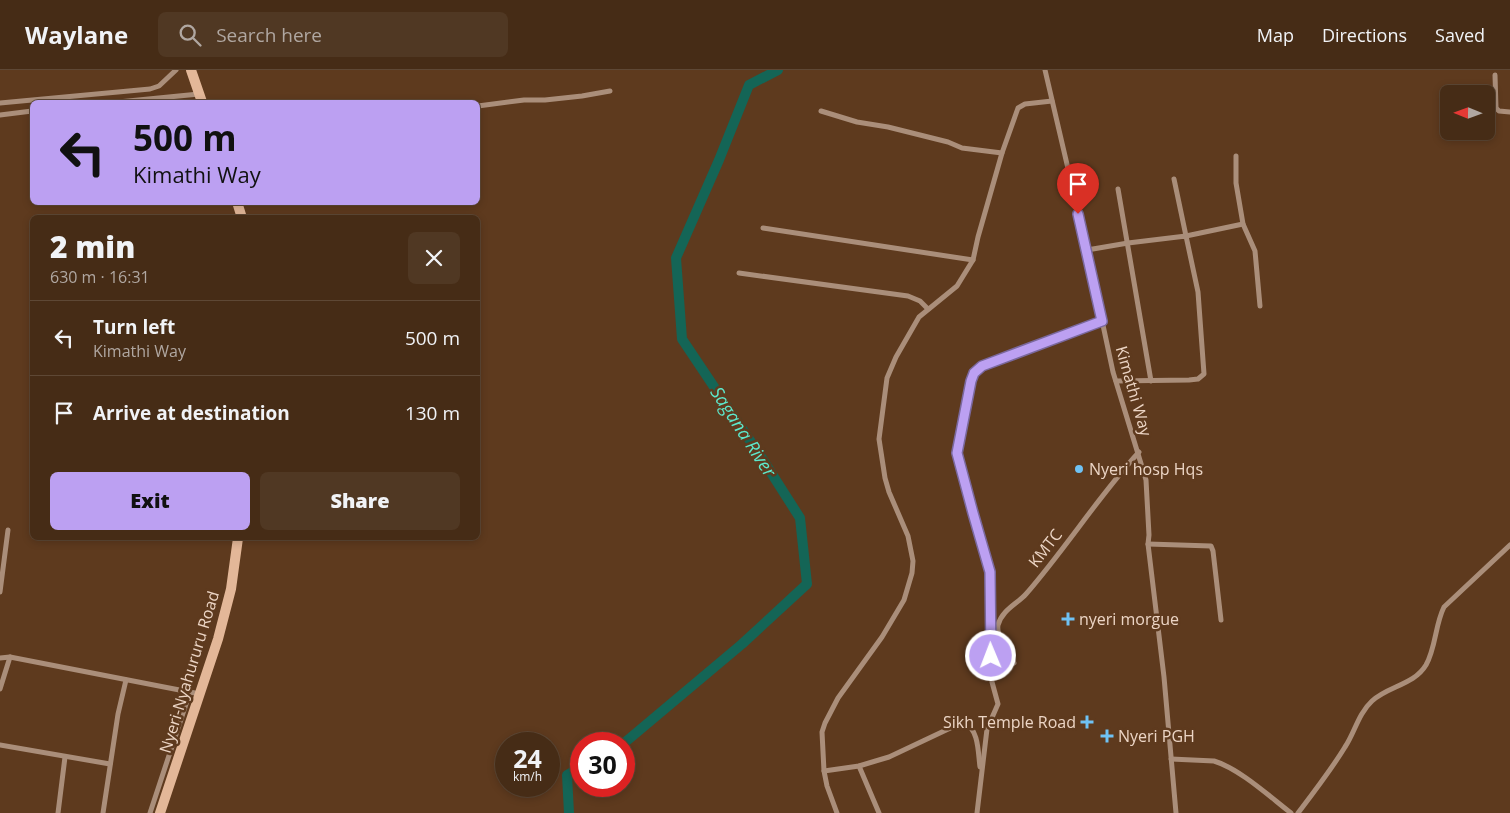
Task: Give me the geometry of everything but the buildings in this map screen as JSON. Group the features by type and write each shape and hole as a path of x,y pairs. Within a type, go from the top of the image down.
{"main road":[{"path":"191,70 201,98"},
{"name":"Nyeri-Nyahururu Road","path":"160,813 201,694 231,588 238,540"}],"street":[{"path":"32,100 150,89 159,86 176,70"},
{"name":"Kimathi Way","path":"1045,70 1116,381 1146,480 1148,544 1156,602 1176,813"},
{"path":"1495,75 1496,108 1499,111 1510,112"},
{"path":"480,106 524,100 582,96 610,91"},
{"path":"160,100 201,98"},
{"path":"0,103 30,100"},
{"path":"837,813 827,786 824,771 822,732 838,698 882,637 904,600 912,573 913,561 908,536 884,478 879,439 885,389 891,368 919,317 957,286 973,260 1002,153 1018,108 1024,104 1052,101"},
{"path":"0,114 30,111"},
{"path":"821,111 858,122 888,127 944,141 957,146 1002,153"},
{"path":"1236,156 1236,183 1243,224 1255,251 1260,306"},
{"path":"1116,381 1189,380 1198,379 1204,374 1198,292 1174,179"},
{"path":"1118,189 1151,381"},
{"path":"1087,250 1186,236 1243,224"},
{"path":"763,228 973,260"},
{"path":"739,273 908,296 920,301 928,308"},
{"path":"977,813 987,729 998,704 992,682 990,572 957,453 971,381 974,373 982,366 1102,321"},
{"name":"KMTC","path":"1014,664 1004,648 998,627 1002,616 1025,595 1088,512 1139,452"},
{"path":"0,592 8,530"},
{"path":"1148,544 1211,546 1221,620"},
{"path":"1298,813 1345,747 1369,703 1377,696 1414,677 1426,665 1430,657 1439,617 1444,606 1510,545"},
{"path":"0,658 10,657 201,694"},
{"path":"0,689 10,657"},
{"path":"103,813 118,714 126,680"},
{"path":"150,813 190,692"},
{"path":"824,771 859,766 889,757 961,723 965,723 972,729 975,736 981,775"},
{"path":"0,745 110,764"},
{"path":"58,813 65,757"},
{"path":"1171,760 1214,760 1220,762 1245,778 1291,813"},
{"path":"859,766 879,813"}],"waterway":[{"name":"Sagana River","path":"635,734 742,644 807,584 800,518 682,339 676,258 719,160 749,85 778,70"},
{"name":"Sagana River","path":"569,813 567,775 570,773"}],"place":[{"name":"Nyeri hosp Hqs","path":"1079,469"},
{"name":"nyeri morgue","path":"1068,619"},
{"name":"Sikh Temple Road","path":"1087,722"},
{"name":"Nyeri PGH","path":"1107,736"}],"route":[{"path":"991,656 990,572 958,460 957,448 971,381 978,369 1102,321 1078,214"}]}
